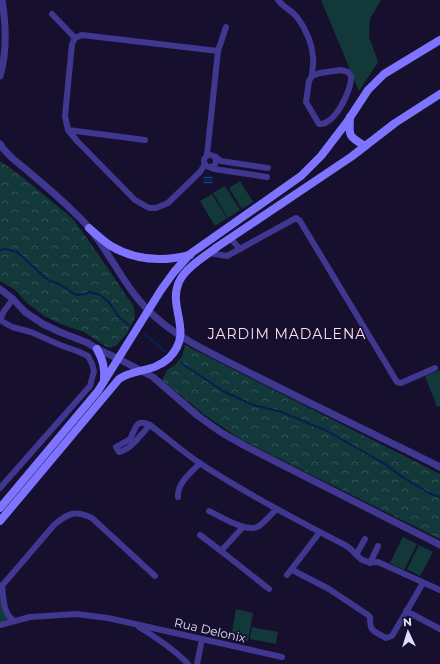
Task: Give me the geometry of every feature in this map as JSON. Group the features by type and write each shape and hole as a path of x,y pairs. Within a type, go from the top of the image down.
{"main road":[{"path":"0,508 104,383 148,310 174,272 190,254 301,176 321,156 349,119 368,90 384,74 440,40"},
{"path":"0,521 119,380 127,374 161,364 170,357 176,349 180,336 181,323 176,302 178,283 183,276 209,253 230,238 365,146 395,123 440,94"},
{"path":"349,119 350,134 352,138 365,146"},
{"path":"89,228 111,246 132,256 154,260 165,260 190,254"},
{"path":"97,349 104,366 104,383"}],"street":[{"path":"0,76 5,41 2,0"},
{"path":"278,0 296,16 304,28 311,44 314,58 312,76 309,81 306,102 316,121 319,124 325,124 337,112 346,97 350,86 351,76 348,72 341,70 324,72 312,76"},
{"path":"52,14 75,38"},
{"path":"226,27 218,51 206,155 204,160 207,166 214,169 267,177"},
{"path":"216,157 216,164 212,167 207,166 168,203 156,208 149,208 135,200 78,142 68,130 65,116 72,44 75,38 82,35 218,51"},
{"path":"337,112 349,119"},
{"path":"68,130 146,140"},
{"path":"0,144 10,155 56,195 89,228 148,310 180,336 274,385 440,467"},
{"path":"0,155 10,155"},
{"path":"206,155 212,155 221,161 268,168"},
{"path":"209,253 227,256 296,218 300,221 398,382 401,383 435,368"},
{"path":"230,238 240,249"},
{"path":"0,289 13,299 25,312 43,324 88,343 153,377 198,416 245,446 440,545"},
{"path":"0,488 90,386 94,371 88,356 77,350 60,346 31,332 12,327 0,320 4,311 13,299"},
{"path":"150,425 127,449 119,452 116,450 116,447 130,439 136,426 140,423 150,425 200,463 277,509 352,549 362,561 370,563 378,562 440,590"},
{"path":"178,497 180,485 200,463"},
{"path":"209,511 243,527 252,529 258,527 277,509"},
{"path":"14,621 8,616 4,607 1,586 54,525 64,517 73,513 83,513 92,518 155,576"},
{"path":"220,551 243,527"},
{"path":"288,575 320,532"},
{"path":"200,535 269,589"},
{"path":"356,555 365,539"},
{"path":"370,563 378,546"},
{"path":"292,569 316,581 368,615 370,617 371,629 386,638 392,636 423,583"},
{"path":"406,611 440,628"},
{"name":"Rua Delonix","path":"0,625 30,617 76,614 108,618 282,657"},
{"path":"133,624 158,638 179,654 188,664"},
{"path":"197,664 202,640"}],"green space":[{"path":"321,0 381,0 370,19 369,37 378,62 359,91"},
{"path":"0,161 20,175 73,219 134,307 135,317 127,333 117,345 111,348 105,346 84,332 63,325 44,316 27,303 15,290 0,281"},
{"path":"240,181 253,202 242,209 229,188"},
{"path":"225,186 240,210 228,218 213,193"},
{"path":"212,194 227,218 215,226 200,201"},
{"path":"185,345 440,474 440,539 242,440 206,416 162,380 167,370 175,365 182,356"},
{"path":"440,370 440,406 437,407 425,376"},
{"path":"403,537 417,544 404,570 390,563"},
{"path":"419,545 433,552 420,576 407,569"},
{"path":"0,591 1,603 7,617 10,620 0,623"},
{"path":"236,609 253,613 248,641 231,638"},
{"path":"252,627 278,632 276,644 250,639"}],"water":[{"path":"208,175 213,180 208,185 203,180"}],"waterway":[{"path":"0,250 6,249 17,252 48,280 59,284 76,295 90,292 100,295 108,301 120,318 129,325"},
{"path":"144,333 164,351"},
{"path":"181,363 223,391 253,405 279,411 327,431 385,464 404,478 429,493 440,497"}],"district":[{"name":"JARDIM MADALENA","path":"287,334"}]}
